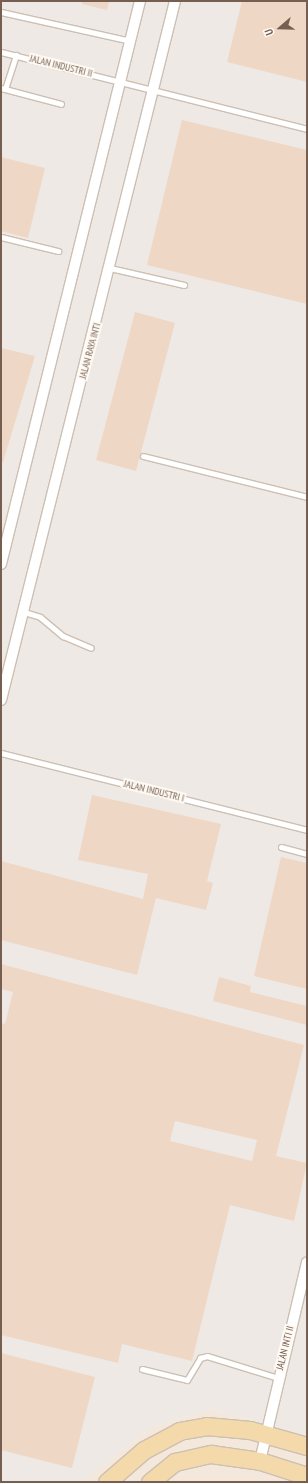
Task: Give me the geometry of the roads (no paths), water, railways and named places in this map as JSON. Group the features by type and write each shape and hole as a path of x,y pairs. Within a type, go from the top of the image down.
{"main road":[{"path":"107,1482 144,1450 179,1431 206,1426 265,1434 307,1446"},
{"path":"150,1482 176,1462 190,1457 217,1454 260,1461 307,1476"}],"street":[{"path":"2,560 132,41 140,1"},
{"name":"JALAN RAYA INTI","path":"1,700 110,268 175,1"},
{"name":"JALAN INTI II","path":"260,1461 278,1378 307,1262"}],"lane":[{"path":"1,12 132,41"},
{"name":"JALAN INDUSTRI II","path":"1,52 307,129"},
{"path":"16,55 3,89 61,104"},
{"path":"1,237 58,250"},
{"path":"110,268 184,284"},
{"path":"143,456 307,497"},
{"path":"24,612 40,617 63,636 91,648"},
{"name":"JALAN INDUSTRI I","path":"1,753 307,830"},
{"path":"281,847 307,854"},
{"path":"142,1370 187,1380 200,1358 207,1356 278,1378"}]}
